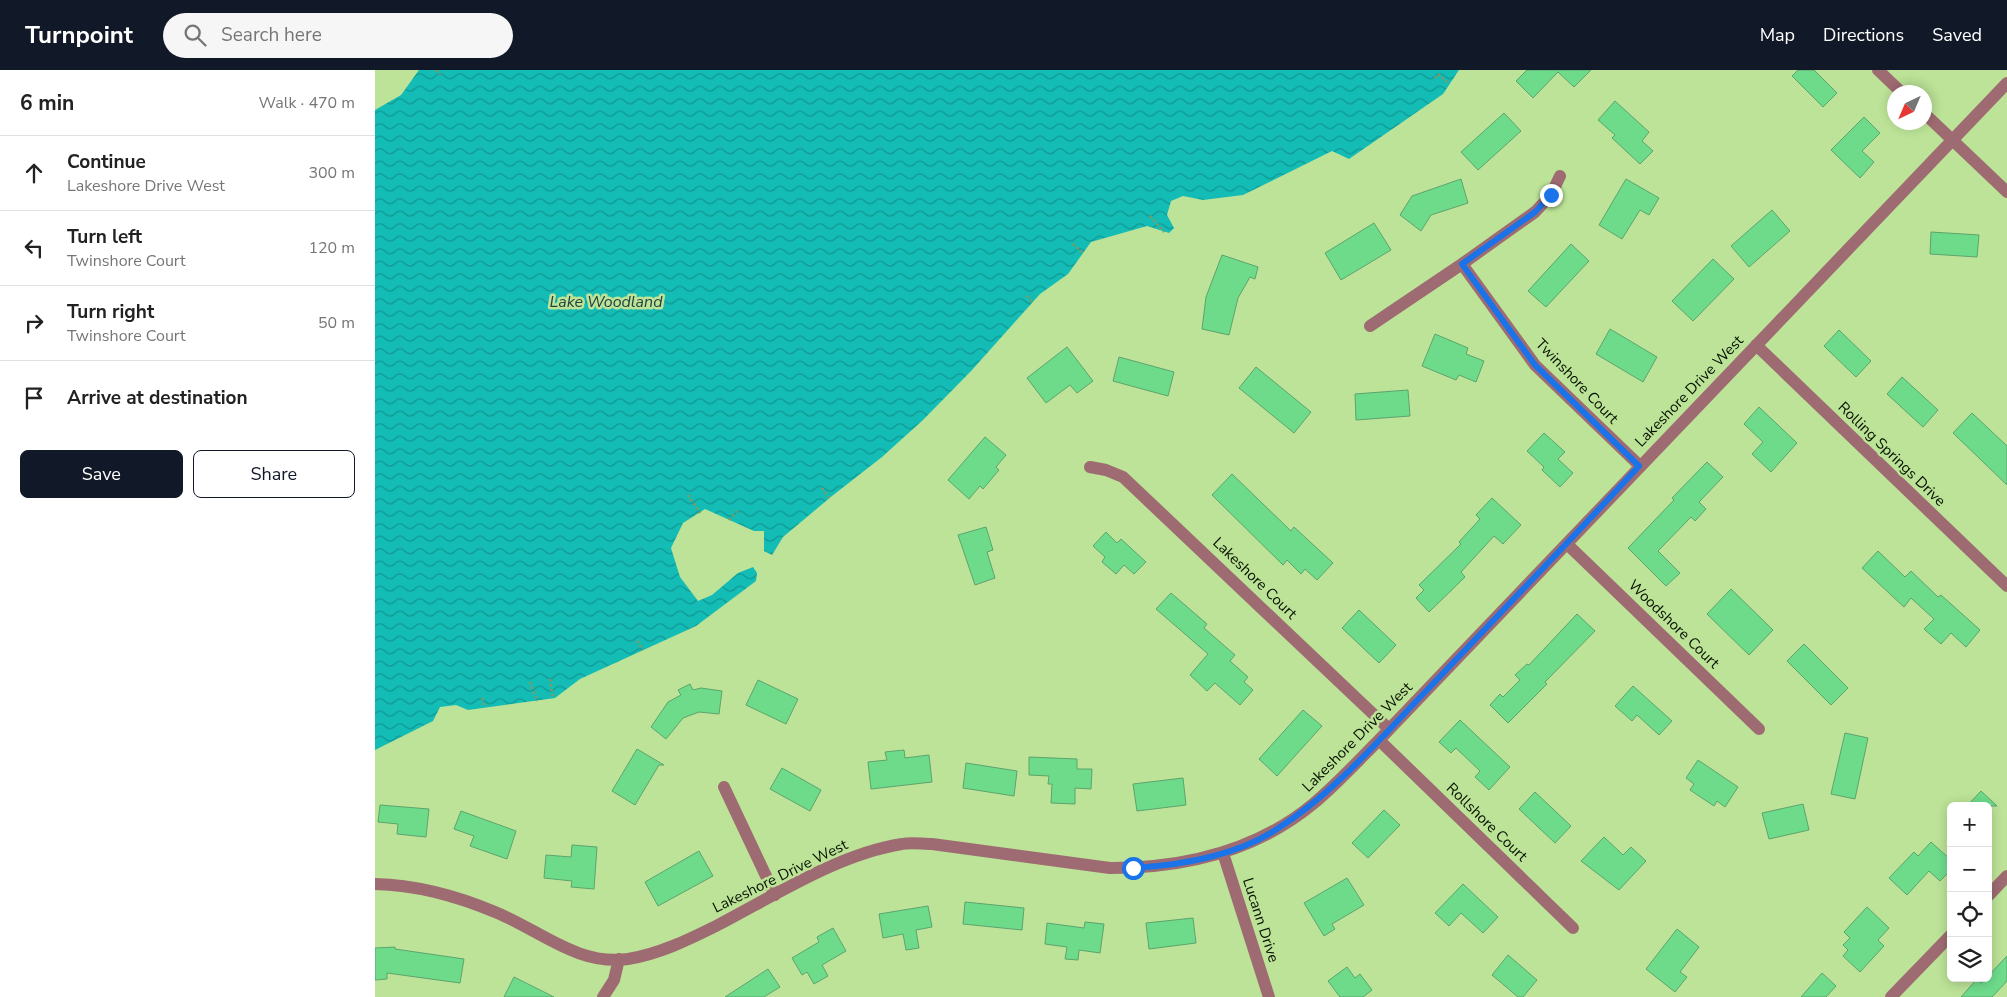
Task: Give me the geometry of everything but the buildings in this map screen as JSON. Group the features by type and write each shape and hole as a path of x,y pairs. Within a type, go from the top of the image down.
{"street":[{"path":"1878,70 1894,85"},
{"name":"Lakeshore Drive West","path":"375,884 397,885 440,892 495,912 572,952 588,957 619,959 647,955 687,940 826,868 862,853 903,843 932,844 1110,868 1161,867 1241,848 1276,830 1311,806 1379,740 1639,466 2007,84"},
{"path":"1932,121 2007,192"},
{"path":"1370,326 1462,264 1539,208 1551,195 1560,176"},
{"name":"Twinshore Court","path":"1462,264 1535,365 1639,466"},
{"name":"Rolling Springs Drive","path":"1756,345 2007,586"},
{"name":"Lakeshore Court","path":"1090,467 1106,470 1123,477 1389,729"},
{"name":"Woodshore Court","path":"1567,544 1759,729"},
{"name":"Rollshore Court","path":"1379,740 1573,928"},
{"path":"724,787 775,895"},
{"name":"Lucann Drive","path":"1223,853 1269,997"},
{"path":"1992,892 2007,876"},
{"path":"1891,997 1949,937"},
{"path":"603,997 614,980 619,959"}],"path":[{"path":"436,70 440,75"},
{"path":"1435,78 1439,74 1449,84"},
{"path":"1150,216 1164,232"},
{"path":"1073,244 1083,253"},
{"path":"1027,296 1033,303"},
{"path":"822,488 829,498"},
{"path":"688,495 699,513"},
{"path":"729,520 737,510"},
{"path":"637,641 643,650"},
{"path":"550,679 553,698"},
{"path":"530,682 537,700"},
{"path":"482,698 485,707"}],"water":[{"name":"Lake Woodland","path":"419,70 1459,70 1443,94 1349,159 1332,151 1243,195 1203,200 1183,196 1171,201 1167,215 1174,228 1169,233 1147,226 1091,242 1068,274 1040,294 972,370 923,420 882,457 783,537 772,555 764,551 764,531 754,531 705,509 683,523 671,548 680,577 698,601 712,595 738,573 753,567 757,573 756,581 696,626 580,679 555,698 468,710 456,705 440,707 433,721 375,750 375,110 401,95"}],"route":[{"path":"1133,868 1161,867 1241,848 1276,830 1311,806 1379,740 1639,466 1526,355 1462,264 1535,212 1551,195"}]}
